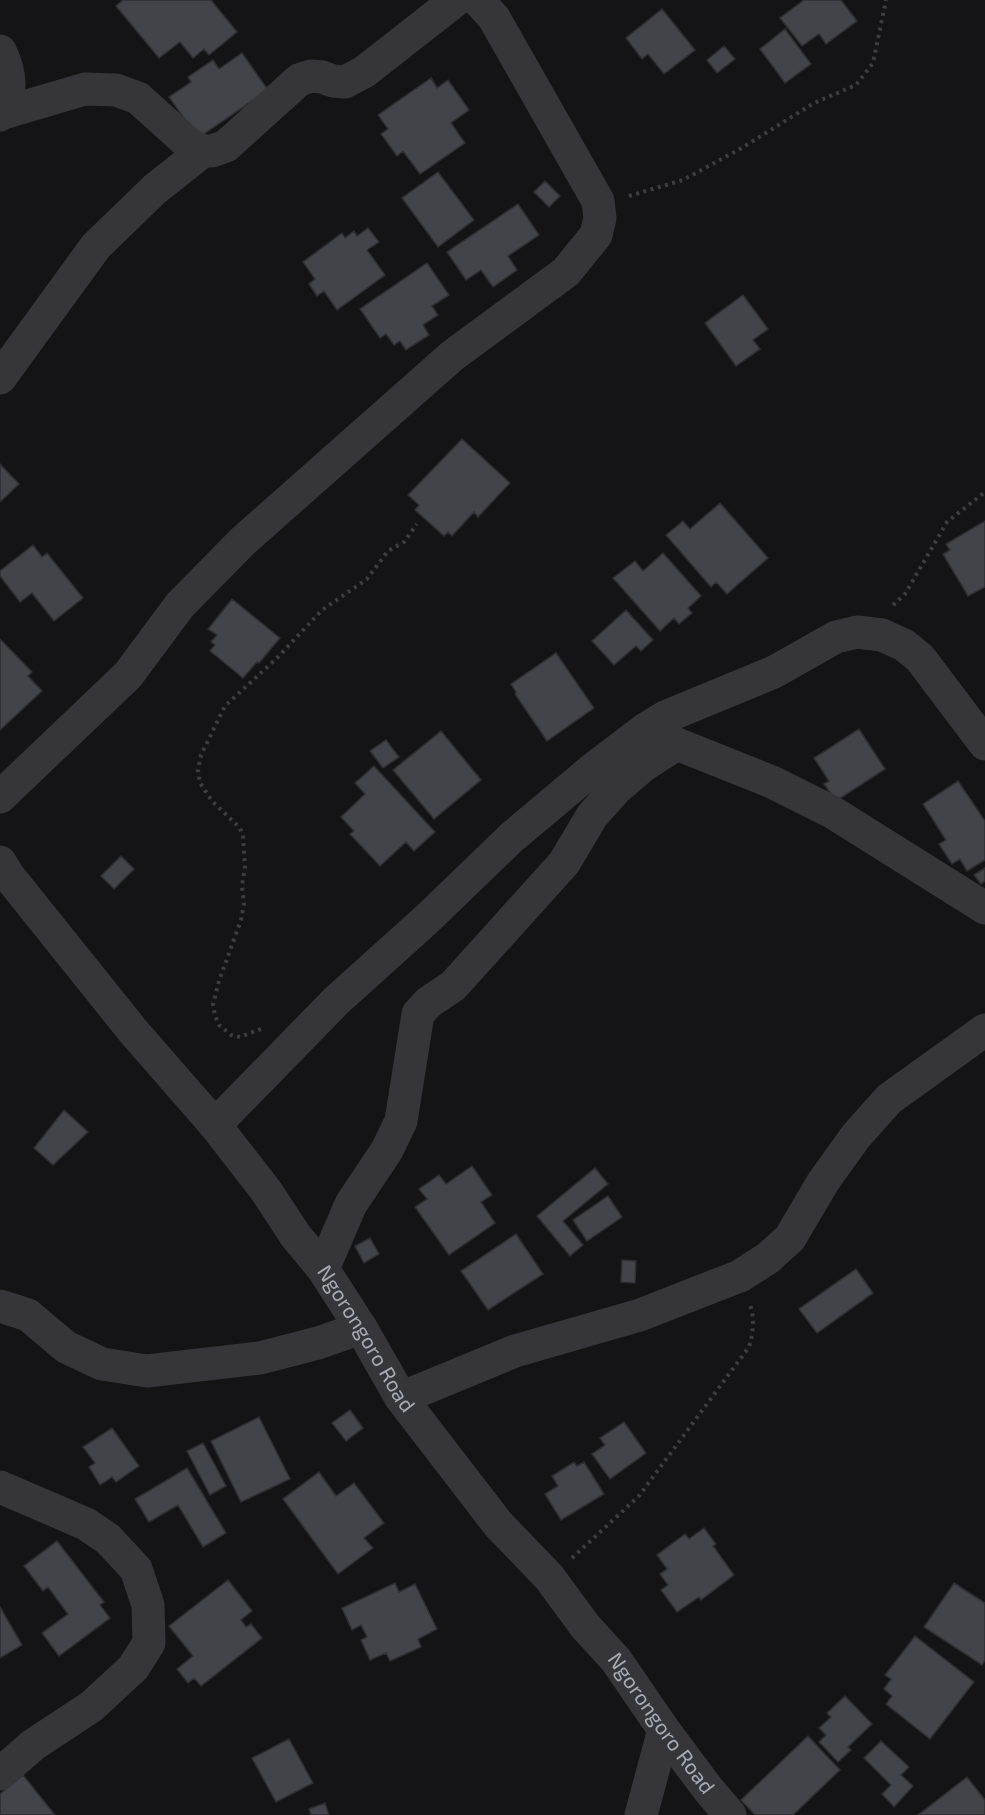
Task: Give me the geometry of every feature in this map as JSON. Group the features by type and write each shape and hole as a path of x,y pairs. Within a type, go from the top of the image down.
{"street":[{"path":"0,115 85,89 116,90 138,98 189,144 203,151 212,152 226,146 299,80 311,76 345,82 364,72 456,0"},
{"path":"0,797 128,675 180,605 243,541 452,356 566,272 596,235 600,218 598,201 494,18 478,0"},
{"path":"0,51 7,64 9,83 8,103 0,115"},
{"path":"0,378 96,246 155,189 203,151"},
{"path":"215,1125 336,1001 427,919 512,837 593,769 665,717 774,672 836,637 856,632 882,635 904,645 920,658 985,744"},
{"path":"647,728 677,744 772,782 832,812 985,908"},
{"path":"323,1269 351,1204 387,1150 400,1121 418,1014 429,1002 453,986 564,863 592,816 616,789 644,765 677,744"},
{"name":"Ngorongoro Road","path":"0,862 133,1031 215,1125 267,1192 296,1236 323,1269 361,1328 401,1398 498,1524 549,1577 585,1626 616,1660 664,1730 730,1815"},
{"path":"401,1398 515,1351 640,1315 740,1276 768,1258 789,1238 823,1182 856,1136 889,1099 985,1030"},
{"path":"0,1306 28,1315 66,1347 102,1364 147,1371 260,1358 318,1343 361,1328"},
{"path":"0,1487 86,1524 108,1539 136,1569 148,1605 149,1643 133,1668 92,1706 33,1745 0,1773"},
{"path":"641,1815 664,1730"}],"path":[{"path":"598,201 638,195 682,180 814,103 856,85 873,63 886,0"},
{"path":"856,632 882,615 905,594 947,522 985,492"},
{"path":"265,1027 256,1033 240,1037 231,1035 219,1025 215,1016 213,1005 219,981 242,920 244,847 240,828 212,801 200,783 198,770 201,755 225,706 278,658 322,610 367,579 388,551 404,542 417,524"},
{"path":"549,1577 576,1556 639,1496 749,1347 753,1333 753,1318 740,1276"}],"building":[{"path":"123,0 211,0 237,32 209,55 204,49 193,58 180,42 159,58 116,6"},
{"path":"804,0 841,0 857,21 826,44 819,34 802,46 780,18"},
{"path":"662,9 695,50 664,74 648,54 642,59 626,38"},
{"path":"785,29 811,64 785,83 760,49"},
{"path":"724,46 735,59 717,73 707,60"},
{"path":"242,53 268,90 198,138 169,97 191,82 188,77 213,60 219,69"},
{"path":"431,78 437,88 448,80 469,110 451,123 465,143 420,174 403,151 397,156 381,134 388,129 378,115"},
{"path":"438,172 474,220 438,247 402,198"},
{"path":"545,181 560,196 549,207 534,192"},
{"path":"518,204 539,235 508,256 517,270 493,287 481,270 466,280 447,252"},
{"path":"368,228 379,242 367,250 385,275 337,310 324,291 317,296 309,284 315,279 303,262 342,233 345,238 354,231 357,236"},
{"path":"427,263 449,295 432,306 438,315 423,325 429,335 406,350 400,341 394,345 386,334 380,338 360,309"},
{"path":"743,295 768,329 753,340 760,349 736,366 705,323"},
{"path":"462,439 510,483 478,517 474,512 452,536 448,532 444,536 415,510 419,505 408,495"},
{"path":"0,464 19,484 0,502"},
{"path":"720,503 768,558 727,594 716,582 711,587 666,535 683,521 690,529"},
{"path":"985,521 985,587 968,596 943,554 950,550 946,544"},
{"path":"33,545 42,557 47,553 83,598 54,621 32,593 20,602 0,576 0,571"},
{"path":"663,553 701,596 688,608 692,613 679,624 674,618 660,631 613,578 635,561 643,571"},
{"path":"232,599 280,638 243,678 210,651 215,645 211,642 217,635 208,629"},
{"path":"626,610 653,640 641,651 636,646 614,665 592,641"},
{"path":"0,639 32,672 28,676 42,691 0,730"},
{"path":"556,653 594,708 547,741 515,694 511,684"},
{"path":"859,729 885,769 836,801 824,784 829,781 814,758"},
{"path":"441,731 481,780 434,819 393,770"},
{"path":"386,740 399,757 383,768 370,751"},
{"path":"374,766 435,832 414,851 406,842 380,866 350,834 354,831 341,817 365,794 355,783"},
{"path":"958,781 985,821 985,860 967,871 960,859 952,864 939,844 946,840 923,804"},
{"path":"121,856 134,869 114,889 101,876"},
{"path":"985,868 985,881 981,884 974,875"},
{"path":"64,1110 88,1132 53,1165 34,1148"},
{"path":"472,1166 492,1195 481,1202 495,1223 449,1255 415,1207 427,1199 419,1189 439,1175 446,1184"},
{"path":"595,1168 608,1184 563,1221 583,1245 570,1256 537,1216"},
{"path":"608,1196 622,1217 587,1241 573,1220"},
{"path":"516,1234 543,1274 488,1310 461,1271"},
{"path":"370,1238 379,1254 364,1263 355,1246"},
{"path":"622,1260 636,1261 635,1283 621,1282"},
{"path":"856,1269 873,1293 817,1333 799,1309"},
{"path":"350,1410 363,1428 346,1441 332,1423"},
{"path":"259,1417 290,1479 241,1502 211,1441"},
{"path":"624,1422 646,1453 610,1479 592,1454 605,1445 600,1438"},
{"path":"112,1428 139,1466 116,1482 112,1477 100,1485 89,1467 95,1463 83,1447"},
{"path":"203,1443 226,1486 210,1495 187,1451"},
{"path":"574,1462 577,1466 584,1462 604,1494 561,1520 545,1494 558,1486 552,1476"},
{"path":"187,1468 226,1533 203,1547 178,1505 149,1522 135,1499"},
{"path":"319,1472 336,1496 354,1483 384,1523 364,1538 373,1548 338,1574 283,1499"},
{"path":"704,1528 716,1544 713,1546 734,1575 701,1600 699,1597 677,1612 661,1590 668,1585 660,1574 667,1569 657,1555 685,1534 689,1539"},
{"path":"57,1541 104,1602 100,1605 110,1618 59,1656 42,1633 68,1614 48,1587 43,1591 24,1566"},
{"path":"228,1580 252,1611 241,1620 246,1627 251,1624 262,1638 201,1686 194,1678 188,1683 177,1669 193,1656 169,1626"},
{"path":"395,1583 399,1592 415,1584 437,1629 418,1639 421,1647 390,1661 386,1653 370,1660 361,1640 367,1637 361,1625 352,1630 342,1608"},
{"path":"954,1583 985,1603 985,1660 982,1665 924,1627"},
{"path":"0,1607 22,1645 0,1658"},
{"path":"915,1636 974,1682 930,1739 886,1704 892,1696 884,1689 891,1679 885,1675"},
{"path":"845,1696 872,1724 848,1747 851,1750 838,1762 819,1742 826,1735 819,1728 831,1717 827,1713"},
{"path":"808,1736 840,1770 793,1815 755,1815 741,1800"},
{"path":"289,1739 313,1783 276,1802 252,1758"},
{"path":"881,1741 909,1767 901,1775 913,1786 894,1807 882,1794 891,1785 864,1758"},
{"path":"23,1775 55,1815 0,1815 0,1794"},
{"path":"967,1777 985,1800 985,1815 918,1815"},
{"path":"325,1803 329,1815 311,1815 309,1809"}]}
